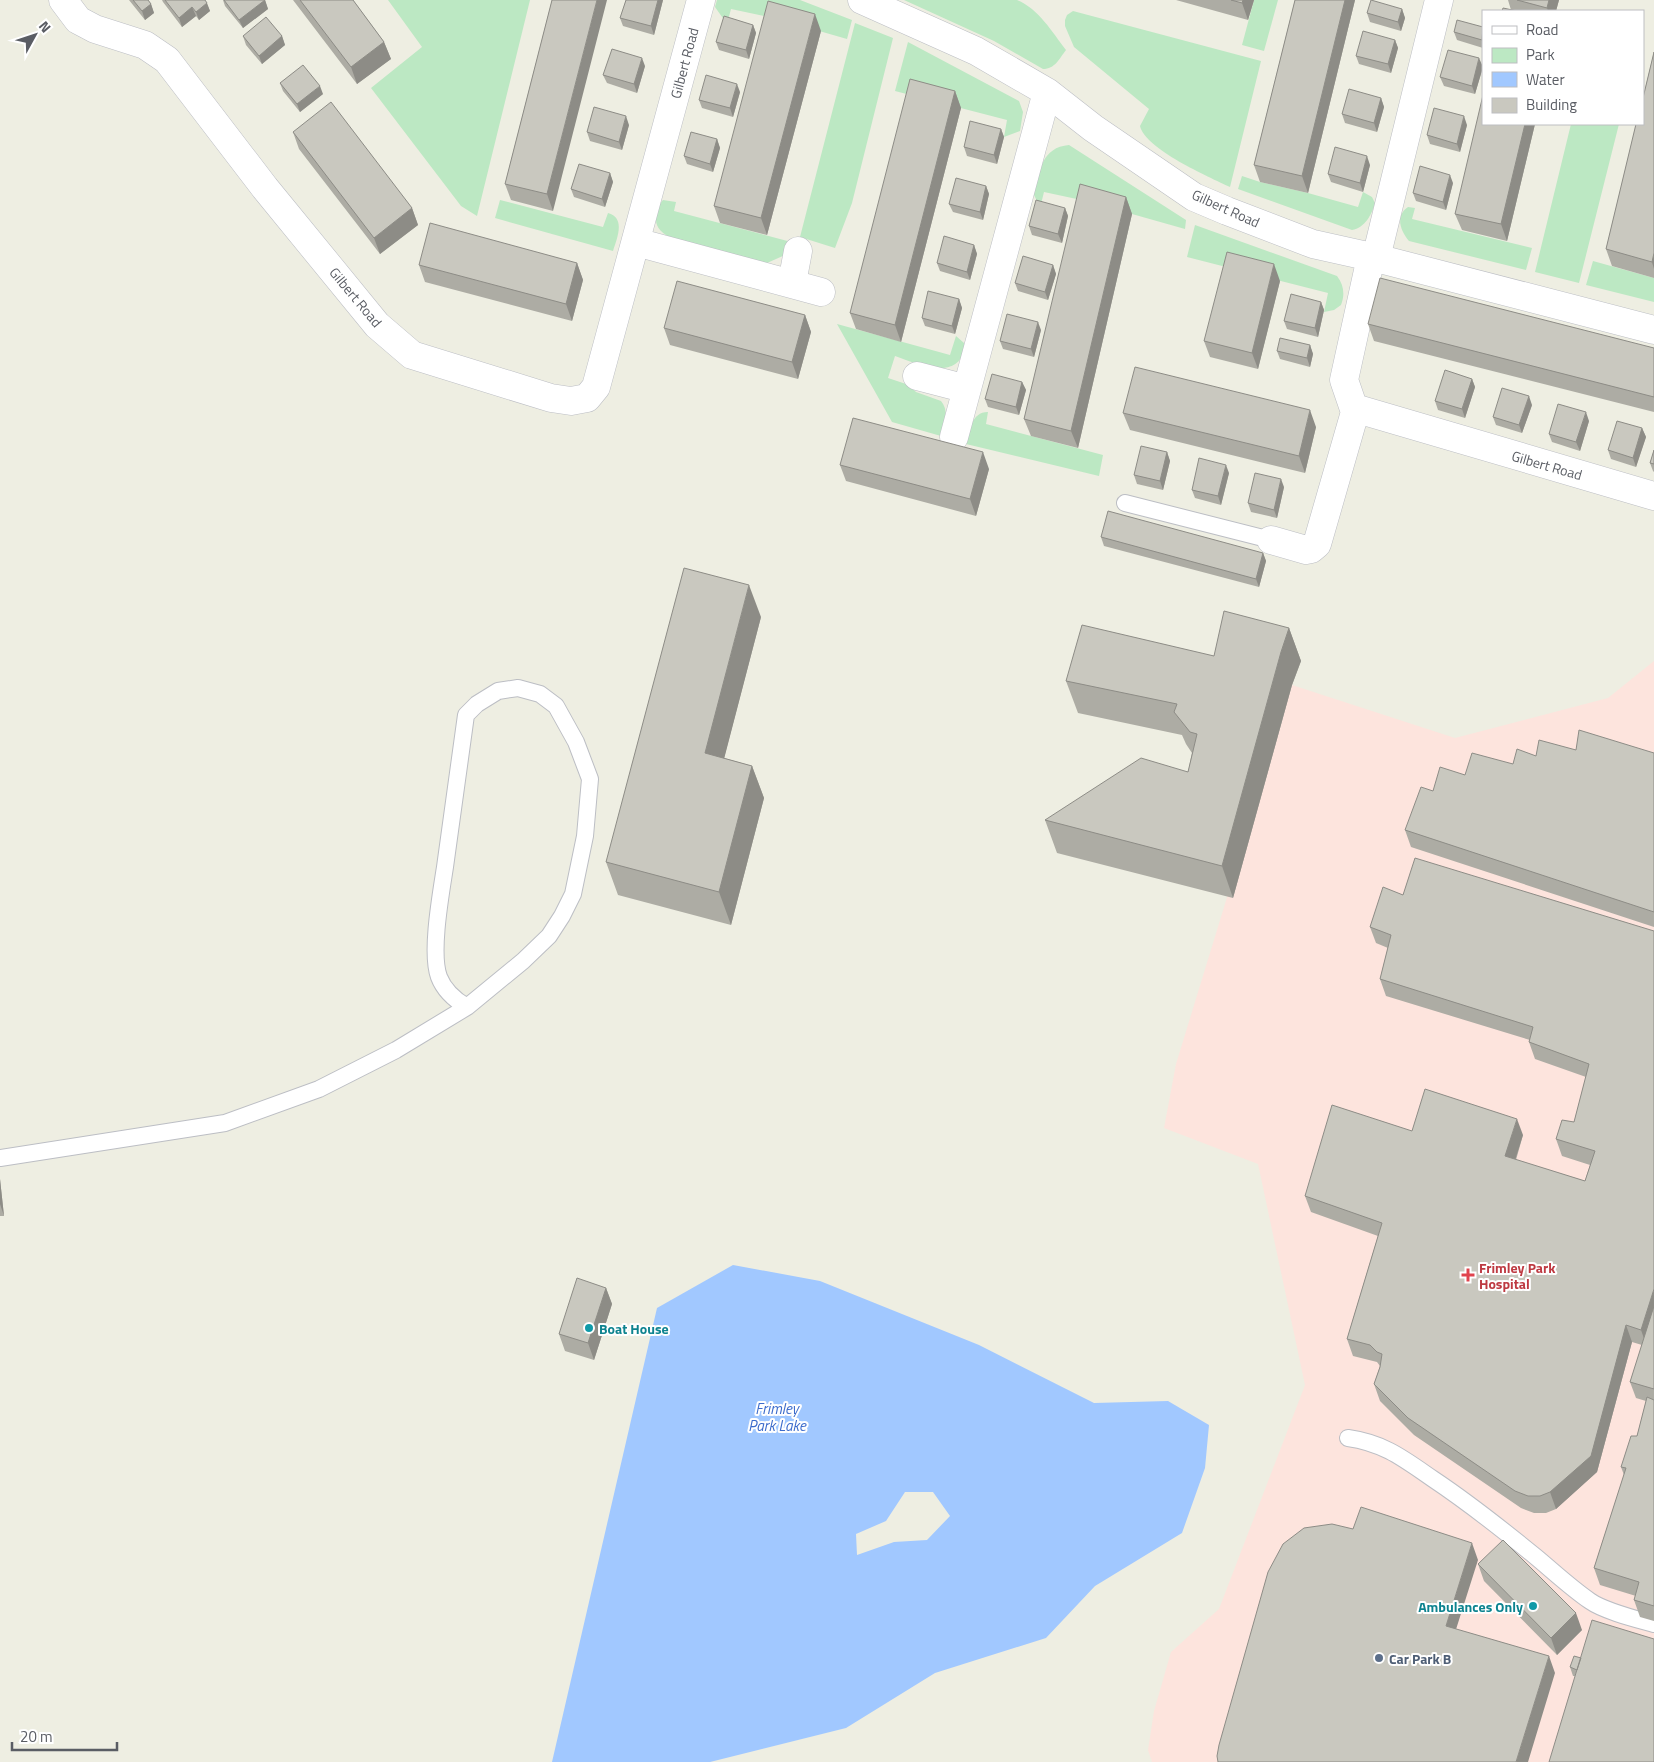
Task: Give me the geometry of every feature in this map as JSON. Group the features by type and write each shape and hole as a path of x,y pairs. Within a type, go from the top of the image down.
{"street":[{"name":"Gilbert Road","path":"63,0 78,20 95,29 146,45 167,60 265,188 377,325 412,355 551,398 571,401 587,398 596,387 701,0"},
{"name":"Gilbert Road","path":"862,0 976,51 1047,92 1093,128 1194,197 1313,244 1374,257 1654,330"},
{"path":"1271,540 1306,550 1316,544 1355,412 1344,380 1439,0"},
{"path":"954,437 1047,92"},
{"path":"636,242 821,292"},
{"path":"792,283 798,251"},
{"path":"917,376 967,389"},
{"name":"Gilbert Road","path":"1354,408 1654,496"}],"lane":[{"path":"1125,503 1271,540"},
{"path":"0,1158 225,1123 319,1089 396,1050 467,1007 523,961 553,929 573,894 585,836 590,779 576,742 556,706 540,694 518,688 498,691 477,704 466,715 439,910 436,961 439,977 446,989 455,999 467,1007"},
{"path":"1348,1438 1382,1446 1401,1456 1451,1491 1591,1602 1654,1624"}],"shaded area":[{"name":"Frimley Park Hospital","path":"1654,661 1654,1762 1152,1762 1148,1750 1154,1711 1171,1652 1219,1609 1305,1385 1258,1164 1164,1128 1176,1064 1292,685 1455,738 1608,698"}],"green space":[{"path":"388,0 530,0 477,216 461,206 371,88 422,47"},
{"path":"717,0 800,0 852,20 847,39 774,18 731,9 727,24 715,7"},
{"path":"904,0 1017,0 1038,15 1066,50 1054,65 1043,69 994,41"},
{"path":"1254,0 1278,0 1264,51 1242,45"},
{"path":"1073,11 1261,61 1230,187 1165,153 1144,135 1140,126 1149,109 1074,47 1065,26 1067,15"},
{"path":"855,23 893,38 852,203 835,248 800,237"},
{"path":"908,42 1019,101 1023,112 1020,131 1004,137 1007,120 895,91"},
{"path":"1571,125 1619,125 1579,283 1535,272"},
{"path":"1069,145 1186,220 1185,229 1086,201 1044,192 1041,204 1033,193 1043,162 1053,150"},
{"path":"1242,176 1358,207 1363,192 1372,197 1375,203 1370,216 1361,226 1352,230 1238,189"},
{"path":"500,200 603,227 608,213 617,219 619,224 613,251 495,218"},
{"path":"663,200 676,202 674,211 795,243 785,255 767,263 673,239 664,234 657,225 657,211"},
{"path":"1408,207 1415,208 1412,219 1532,248 1526,270 1409,241 1400,223 1401,215"},
{"path":"1195,225 1337,276 1343,290 1341,305 1334,310 1324,312 1328,293 1187,257"},
{"path":"1593,261 1654,278 1654,302 1586,285"},
{"path":"837,324 950,355 956,336 964,343 965,349 960,359 953,365 945,368 924,366 895,356 888,378 909,385 916,392 941,401 946,414 941,436 892,422"},
{"path":"988,412 986,424 1103,455 1099,476 966,444 972,423 978,415"}],"water":[{"name":"Frimley Park Lake","path":"733,1265 820,1281 979,1345 1094,1403 1168,1401 1209,1425 1205,1468 1182,1533 1095,1586 1046,1638 935,1673 846,1728 710,1762 552,1762 657,1308","holes":["905,1492 933,1492 950,1516 927,1540 894,1542 857,1555 856,1534 886,1521"]}],"building":[{"path":"133,0 148,0 151,4 142,11"},
{"path":"165,0 205,0 207,3 196,12 192,7 179,18"},
{"path":"224,0 265,0 239,20"},
{"path":"300,0 353,0 384,42 351,67"},
{"path":"552,0 597,0 547,194 505,184"},
{"path":"626,0 658,0 651,26 620,18"},
{"path":"1231,0 1243,0 1242,3"},
{"path":"1295,0 1345,0 1302,176 1254,165"},
{"path":"1371,0 1402,9 1398,22 1367,13"},
{"path":"1517,0 1549,0 1547,8"},
{"path":"768,1 815,14 761,218 714,206"},
{"path":"724,16 753,25 746,50 716,42"},
{"path":"266,17 282,36 259,56 243,36"},
{"path":"1457,20 1482,27 1482,40 1454,32"},
{"path":"1363,31 1395,40 1388,64 1356,56"},
{"path":"612,49 642,58 634,84 603,75"},
{"path":"1448,50 1479,58 1472,86 1440,77"},
{"path":"1654,52 1654,253 1652,262 1606,249 1636,125 1644,125 1644,94"},
{"path":"303,65 320,86 297,104 280,83"},
{"path":"706,75 737,84 730,108 699,100"},
{"path":"910,79 955,91 895,325 850,313"},
{"path":"1349,89 1381,98 1374,123 1342,114"},
{"path":"1482,99 1482,125 1525,125 1501,224 1455,214"},
{"path":"331,102 412,208 374,238 293,132"},
{"path":"594,107 626,116 619,142 587,132"},
{"path":"1434,108 1464,116 1457,144 1427,135"},
{"path":"970,121 1001,129 994,155 964,147"},
{"path":"691,132 717,139 710,164 684,156"},
{"path":"1335,147 1367,156 1360,183 1328,174"},
{"path":"579,164 610,173 602,199 571,189"},
{"path":"1420,166 1450,175 1443,202 1413,193"},
{"path":"956,178 986,186 980,212 949,204"},
{"path":"1080,184 1126,197 1071,431 1024,419"},
{"path":"1036,200 1065,208 1058,234 1029,226"},
{"path":"430,223 577,263 566,304 419,265"},
{"path":"944,236 974,245 967,272 937,263"},
{"path":"1227,252 1274,264 1252,353 1204,341"},
{"path":"1023,256 1053,265 1045,292 1015,283"},
{"path":"1380,278 1654,348 1654,397 1368,324"},
{"path":"677,281 805,315 792,362 664,328"},
{"path":"928,291 959,299 952,326 922,318"},
{"path":"1291,294 1321,302 1315,328 1284,321"},
{"path":"1007,314 1038,322 1031,349 1000,341"},
{"path":"1280,338 1310,345 1307,358 1277,351"},
{"path":"1135,367 1310,410 1299,456 1123,413"},
{"path":"1445,370 1472,379 1462,409 1435,401"},
{"path":"992,374 1022,382 1016,407 985,399"},
{"path":"1502,388 1529,396 1519,425 1493,417"},
{"path":"1558,404 1586,412 1576,442 1549,434"},
{"path":"853,418 983,452 970,499 840,465"},
{"path":"1617,421 1642,428 1633,458 1608,450"},
{"path":"1141,446 1167,452 1160,481 1134,475"},
{"path":"1654,450 1654,464 1650,463"},
{"path":"1199,458 1226,465 1218,496 1192,490"},
{"path":"1255,473 1281,479 1274,510 1248,503"},
{"path":"1108,511 1263,553 1256,579 1101,537"},
{"path":"684,568 749,585 705,753 752,766 719,892 606,862"},
{"path":"1224,611 1289,628 1222,866 1045,820 1141,758 1188,772 1197,734 1190,732 1174,712 1177,704 1066,681 1082,625 1214,656"},
{"path":"1579,730 1654,753 1654,912 1405,830 1421,787 1433,791 1440,767 1465,775 1472,753 1513,764 1517,749 1536,756 1539,740 1576,750"},
{"path":"1415,858 1654,931 1654,1289 1641,1330 1626,1325 1591,1456 1550,1492 1540,1496 1528,1496 1515,1491 1408,1418 1374,1384 1382,1354 1370,1345 1347,1339 1382,1223 1305,1196 1332,1105 1412,1131 1425,1089 1517,1119 1505,1156 1585,1181 1595,1151 1556,1139 1562,1120 1574,1122 1589,1064 1529,1042 1533,1027 1380,979 1391,935 1370,927 1383,887 1403,895"},
{"path":"577,1278 606,1288 588,1343 559,1334"},
{"path":"1654,1306 1654,1389 1630,1382"},
{"path":"1647,1397 1654,1400 1654,1606 1634,1600 1639,1582 1594,1568 1626,1468 1621,1467 1631,1436 1637,1436"},
{"name":"Car Park B","path":"1361,1507 1472,1543 1446,1626 1549,1656 1516,1762 1218,1762 1219,1745 1268,1572 1283,1544 1304,1528 1332,1524 1353,1529"},
{"name":"Ambulances Only","path":"1503,1540 1576,1613 1551,1638 1478,1564"},
{"path":"1592,1620 1654,1639 1654,1762 1549,1762"},
{"path":"1574,1656 1581,1658 1577,1670 1570,1667"}],"place":[{"name":"Frimley Park Hospital","path":"1468,1275"},
{"name":"Boat House","path":"589,1328"},
{"name":"Ambulances Only","path":"1533,1606"},
{"name":"Car Park B","path":"1379,1658"}]}
